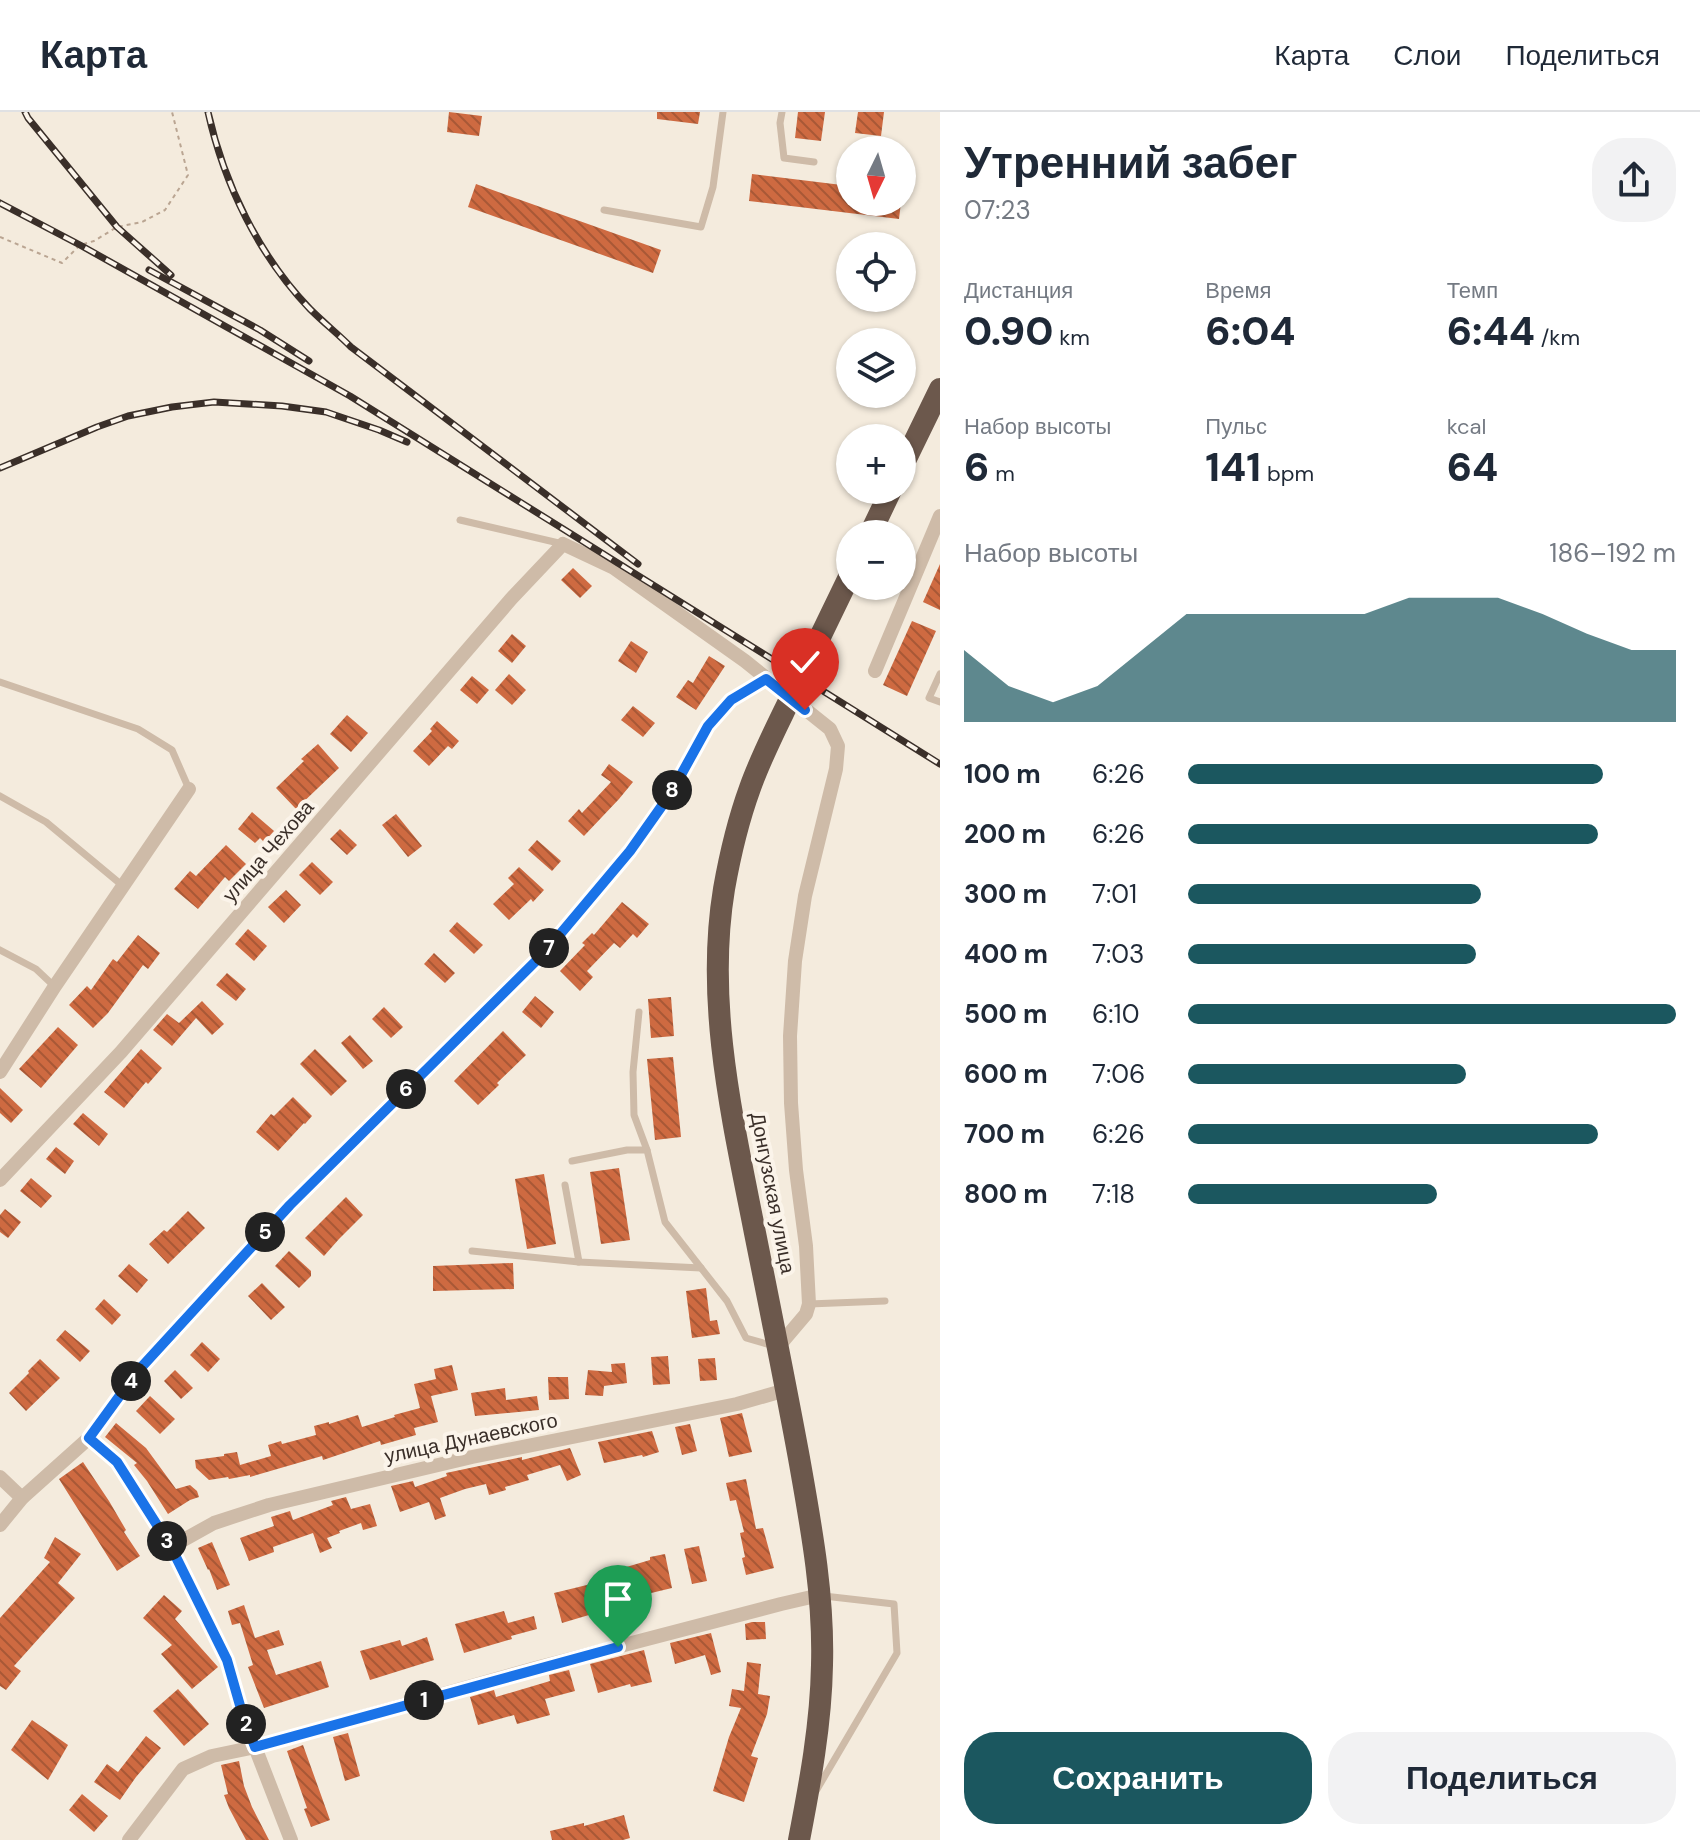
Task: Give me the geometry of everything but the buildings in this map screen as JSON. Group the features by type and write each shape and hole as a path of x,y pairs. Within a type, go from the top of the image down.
{"highway":[{"path":"916,438 940,389"},
{"name":"Донгузская улица","path":"799,1840 817,1737 822,1665 820,1595 813,1538 724,1058 718,1001 719,941 734,839 750,789 769,742 838,600"}],"street":[{"path":"875,671 940,516"},
{"path":"563,544 614,568 745,661 830,729 838,746 836,769 805,896 795,961 790,1036 791,1103 809,1304 806,1314 778,1347"},
{"name":"улица Чехова","path":"0,1180 121,1052 511,599 563,544"},
{"path":"0,1525 22,1498 89,1438 137,1372 290,1205 546,951 630,851 671,793 708,726 731,700 766,679"},
{"path":"0,1072 189,789"},
{"name":"улица Дунаевского","path":"171,1547 214,1523 269,1505 472,1457 737,1404 786,1390"},
{"path":"89,1438 117,1462 171,1547 227,1660 243,1716 291,1840"},
{"path":"0,1477 22,1498"},
{"path":"129,1840 183,1769 212,1756 820,1595"}],"lane":[{"path":"604,210 701,227 713,187 723,112"},
{"path":"782,112 780,123 784,158 814,162"},
{"path":"460,520 563,544"},
{"path":"940,674 929,698 940,702"},
{"path":"0,682 138,729 172,750 189,789"},
{"path":"0,796 46,822 123,886"},
{"path":"0,950 36,969 55,986"},
{"path":"639,1012 633,1072 634,1115 647,1150 665,1222 727,1301 746,1338 778,1347"},
{"path":"572,1161 627,1150 647,1150"},
{"path":"565,1185 579,1262"},
{"path":"472,1251 579,1262 701,1268"},
{"path":"809,1304 885,1301"},
{"path":"805,1810 897,1653 894,1604 820,1595"}],"path":[{"path":"0,237 62,263 80,245 94,241 117,227 142,222 165,210 188,175 172,112"}],"railway":[{"path":"25,112 117,227 171,275"},
{"path":"208,112 224,166 246,218 275,266 310,309 351,347 638,564"},
{"path":"0,203 350,396 940,764"},
{"path":"149,270 260,330 309,361"},
{"path":"0,468 128,416 214,402 326,412 407,442"}],"route":[{"path":"618,1647 255,1747 227,1660 171,1547 117,1462 89,1438 137,1372 290,1205 546,951 630,851 671,793 708,726 731,700 766,679 805,710"}]}
